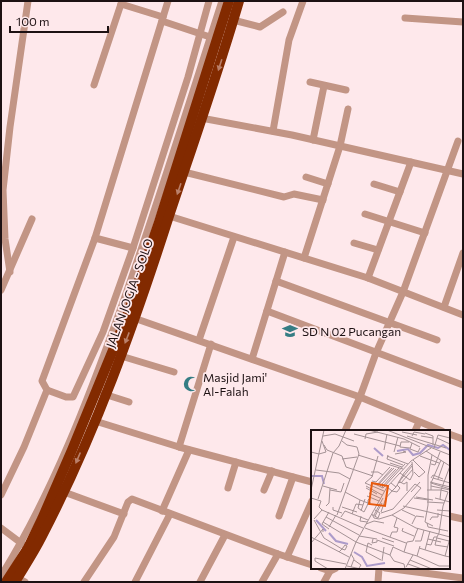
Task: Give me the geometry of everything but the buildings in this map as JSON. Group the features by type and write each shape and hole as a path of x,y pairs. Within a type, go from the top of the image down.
{"highway":[{"name":"JALAN JOGJA - SOLO","path":"6,582 64,492 121,356 131,317 166,215 230,1"},
{"name":"JALAN JOGJA - SOLO","path":"166,215 184,172 201,118 218,39 233,20 239,1"},
{"name":"JALAN JOGJA - SOLO","path":"19,581 28,548 69,457 89,402 131,317"}],"street":[{"path":"10,272 5,239 3,190 10,127 28,1"},
{"path":"168,1 95,238 42,381 47,390 66,397 73,397 89,402 141,251 218,39 222,1"},
{"path":"73,397 103,332 133,248 188,77 209,1"},
{"path":"273,131 289,40 303,1"},
{"path":"94,85 122,3 199,34 218,39"},
{"path":"233,20 260,27 283,12"},
{"path":"405,18 463,22"},
{"path":"310,82 346,90"},
{"path":"313,140 324,86"},
{"path":"304,258 340,146 348,109"},
{"path":"201,118 273,131 463,174"},
{"path":"345,430 360,397 376,353 403,292 458,142"},
{"path":"368,278 411,162"},
{"path":"184,172 284,197 294,194 323,200"},
{"path":"306,177 328,184"},
{"path":"374,184 400,192"},
{"path":"365,214 425,233"},
{"path":"166,215 368,278 463,315"},
{"path":"1,290 32,219"},
{"path":"199,340 234,237"},
{"path":"95,238 133,248"},
{"path":"354,243 378,250"},
{"path":"252,359 285,252"},
{"path":"444,308 463,253"},
{"path":"276,281 438,340"},
{"path":"267,311 463,385"},
{"path":"131,317 360,397 439,430"},
{"path":"179,447 211,344"},
{"path":"121,356 174,372"},
{"path":"1,495 24,447 47,390"},
{"path":"104,394 128,402"},
{"path":"95,421 189,450 311,482"},
{"path":"415,430 419,422"},
{"path":"450,434 463,439"},
{"path":"162,511 189,450"},
{"path":"228,488 236,462"},
{"path":"264,490 272,471"},
{"path":"279,516 293,477"},
{"path":"64,492 124,514"},
{"path":"84,582 114,537 128,502 132,499 225,535 311,565"},
{"path":"287,557 311,503"},
{"path":"135,582 170,514"},
{"path":"450,516 463,519"},
{"path":"1,529 28,548 1,576"},
{"path":"200,582 225,535"},
{"path":"262,582 278,554"},
{"path":"324,582 333,569"},
{"path":"378,582 379,569"},
{"path":"393,569 463,578"}],"place":[{"name":"SD N 02 Pucangan","path":"290,331"},
{"name":"Masjid Jami' Al-Falah","path":"191,384"}]}
